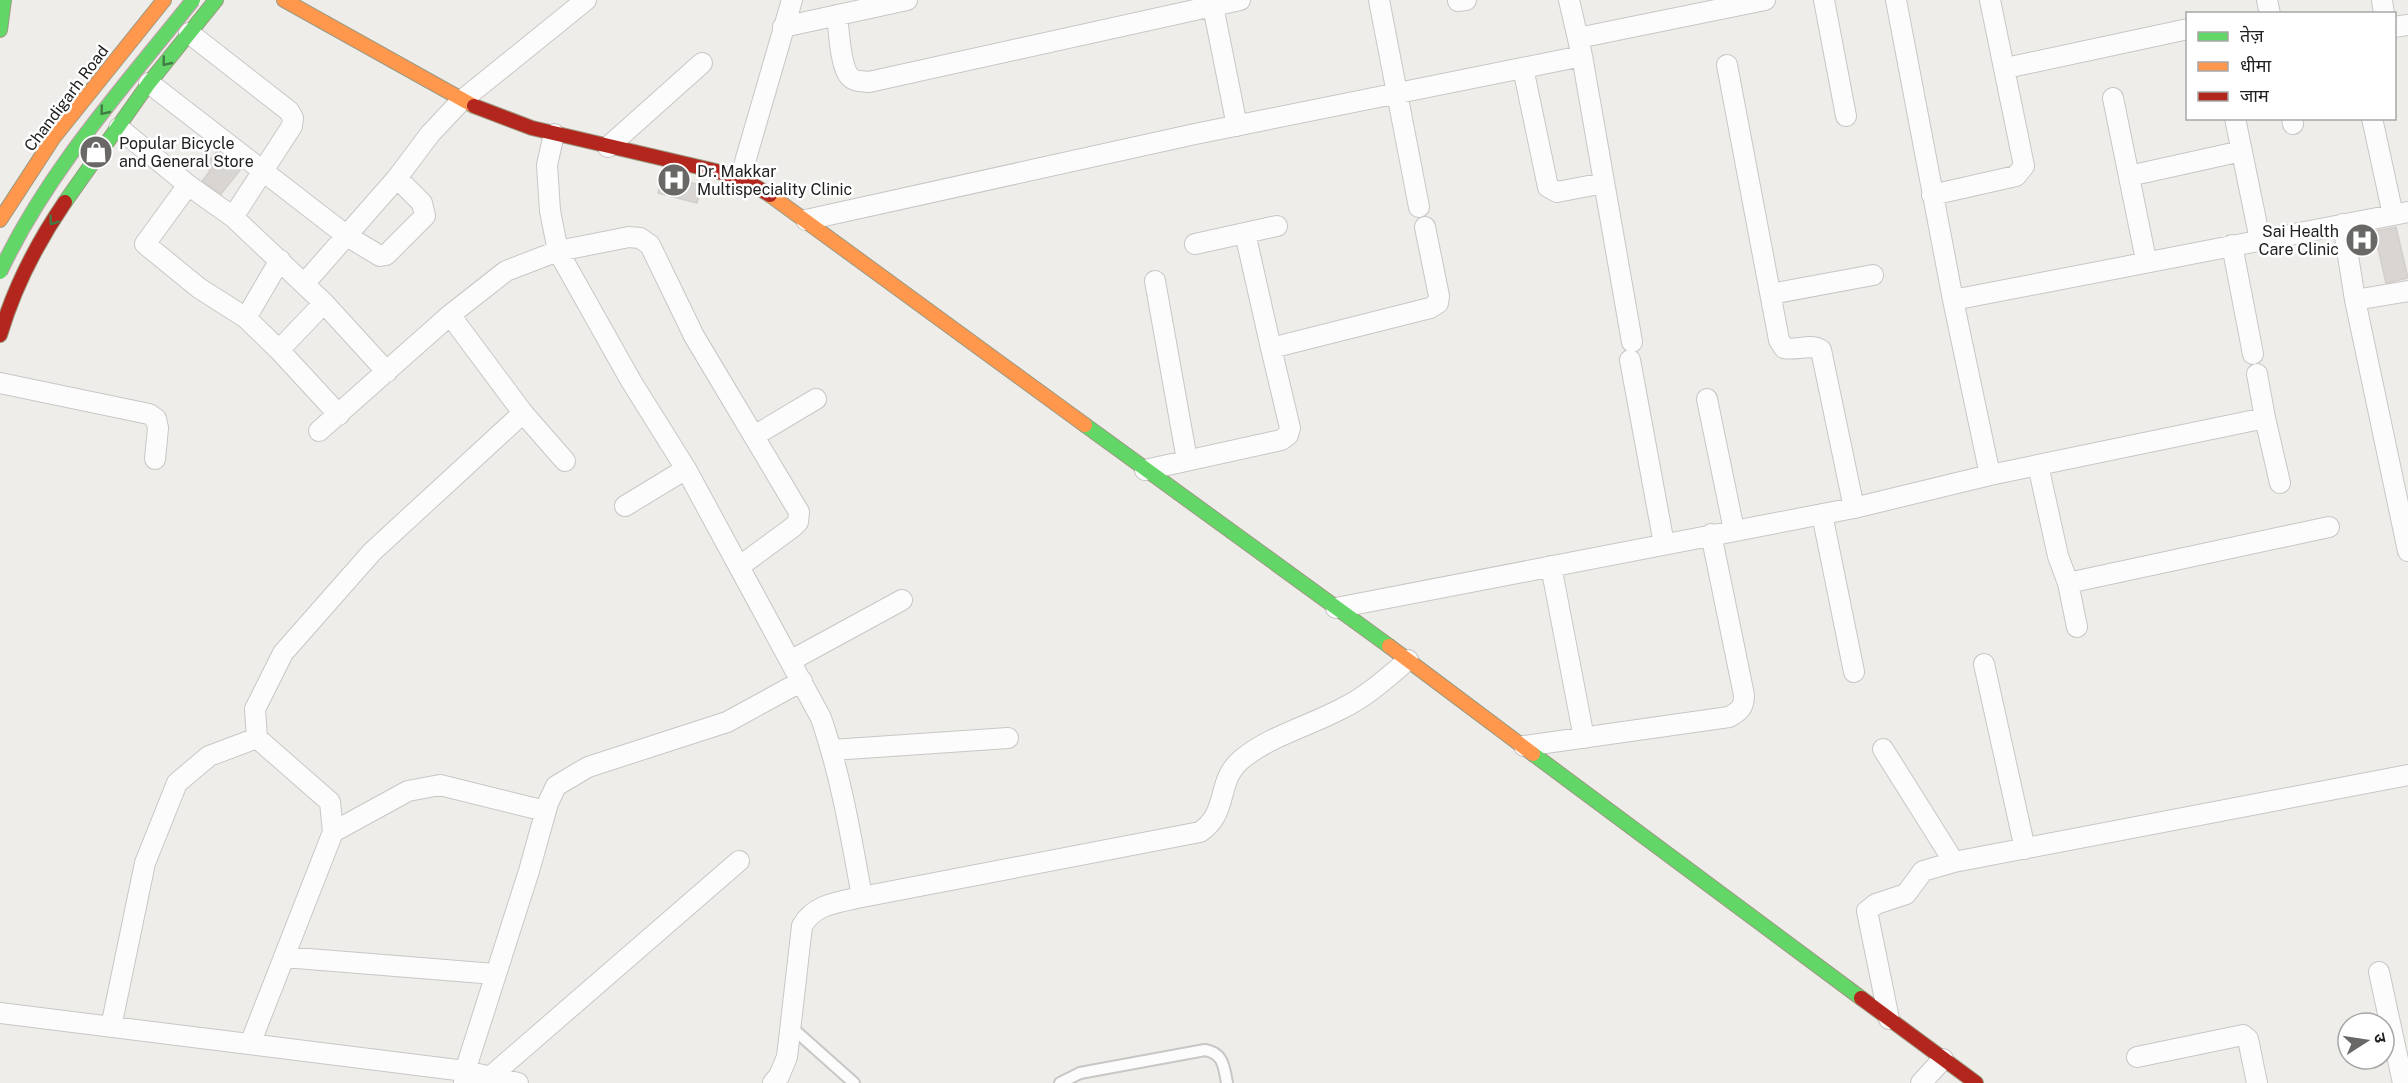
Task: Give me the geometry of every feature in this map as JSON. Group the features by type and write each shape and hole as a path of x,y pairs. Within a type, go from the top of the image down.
{"main road":[{"name":"Chandigarh Road","path":"0,220 54,137 164,0"},
{"path":"0,272 12,242 57,169 193,0"},
{"path":"0,335 3,311 42,236 149,83 216,0"},
{"path":"284,0 460,101 555,134 716,171 740,179 788,206 1144,470 1408,660 1976,1083"},
{"path":"0,30 2,6"},
{"path":"0,225 33,254"}],"street":[{"path":"304,284 460,101 586,0"},
{"path":"740,179 792,0"},
{"path":"783,27 907,0"},
{"path":"837,15 844,66 849,77 856,81 869,82 1240,0"},
{"path":"1379,0 1419,207"},
{"path":"1569,0 1580,47 1604,183 1664,544"},
{"path":"806,220 1237,126 1523,68 1580,47 1765,0"},
{"path":"1824,0 1846,116"},
{"path":"1896,0 1932,195 1990,475"},
{"path":"1932,195 2016,176 2024,166 2006,68 1990,0"},
{"path":"1213,6 1237,126"},
{"path":"2006,68 2186,29"},
{"path":"189,33 289,111 293,118 292,126 233,217"},
{"path":"608,147 702,63"},
{"path":"1727,65 1779,340 1784,348 1793,350 1815,346 1821,350 1854,508"},
{"path":"1523,68 1548,187 1557,192 1604,183"},
{"path":"149,83 347,236 374,254 386,255 421,223 425,216 422,203 397,177"},
{"path":"2113,98 2146,260"},
{"path":"2235,120 2260,240"},
{"path":"1953,300 2146,260 2401,213 2373,120"},
{"path":"119,128 188,185 233,217 324,303 387,372"},
{"path":"555,134 548,165 550,211 558,250 631,381 686,469 820,718 832,750 862,897"},
{"path":"2129,176 2242,151"},
{"path":"188,185 144,244 200,288 246,318 339,415"},
{"path":"2343,224 2355,300 2408,551"},
{"path":"1195,244 1277,226"},
{"path":"1270,348 1430,308 1438,303 1439,296 1425,227"},
{"path":"1144,470 1281,440 1288,435 1290,428 1245,233"},
{"path":"319,431 450,315 506,271 558,250 629,237 640,238 650,245 694,336 795,504 798,522 740,566"},
{"path":"2232,245 2253,354"},
{"path":"246,318 280,261"},
{"path":"1771,294 1873,275"},
{"path":"1155,281 1187,460"},
{"path":"2355,300 2408,291"},
{"path":"279,350 324,303"},
{"path":"450,315 523,413 565,460"},
{"path":"2257,374 2280,483"},
{"path":"0,383 149,414 156,419 158,428 155,459"},
{"path":"754,436 816,399"},
{"path":"1707,399 1734,530"},
{"path":"250,1044 333,832 330,802 257,738 255,709 283,653 372,552 523,413"},
{"path":"1336,608 1854,508 1990,475 2265,418"},
{"path":"2038,465 2058,556 2068,583 2077,627"},
{"path":"625,506 686,469"},
{"path":"1822,514 1854,672"},
{"path":"2068,583 2329,527"},
{"path":"1524,746 1729,717 1739,711 1744,705 1744,694 1711,534"},
{"path":"1551,566 1584,738"},
{"path":"790,661 902,600"},
{"path":"773,1083 779,1076 787,1057 802,926 809,914 826,905 862,897 1200,832 1212,824 1225,781 1242,759 1260,747 1356,701 1408,660"},
{"path":"1984,664 2025,849"},
{"path":"465,1077 495,974 556,786 570,776 683,734 727,722 802,681"},
{"path":"111,1027 145,863 177,783 209,756 257,738"},
{"path":"832,750 1008,738"},
{"path":"1883,749 1954,862"},
{"path":"1889,1019 1867,911 1876,904 1906,894 1923,871 1954,862 2408,775"},
{"path":"333,832 408,791 441,785 546,811"},
{"path":"492,1076 739,861"},
{"path":"284,957 495,974"},
{"path":"2379,972 2403,1083"},
{"path":"0,1013 250,1044 465,1077 492,1076 518,1083"},
{"path":"2137,1057 2243,1035 2248,1039 2257,1083"},
{"path":"1921,1083 1943,1059"}],"lane":[{"path":"790,1026 854,1083"},
{"path":"1060,1083 1080,1073 1205,1050 1215,1052 1221,1059 1227,1083"}],"building":[{"path":"217,151 241,169 221,194 202,181 210,171 205,166"},
{"path":"663,176 701,185 697,203 658,193"},
{"path":"2396,227 2408,278 2386,283 2374,231"}],"traffic: fast":[{"path":"0,30 4,0"},
{"path":"0,272 19,235 64,164 193,0"},
{"path":"65,202 149,83 216,0"},
{"path":"1085,425 1389,646"},
{"path":"1533,754 1861,998"}],"traffic: slow":[{"path":"0,220 54,137 164,0"},
{"path":"284,0 474,106"},
{"path":"770,195 1085,425"},
{"path":"1389,646 1533,754"}],"traffic: jam":[{"path":"474,106 532,128 716,171 748,182 770,195"},
{"path":"0,335 27,266 65,202"},
{"path":"1861,998 1976,1083"}],"place":[{"name":"Popular Bicycle and General Store","path":"96,152"},
{"name":"Dr. Makkar Multispeciality Clinic","path":"674,180"},
{"name":"Sai Health Care Clinic","path":"2362,240"}]}
